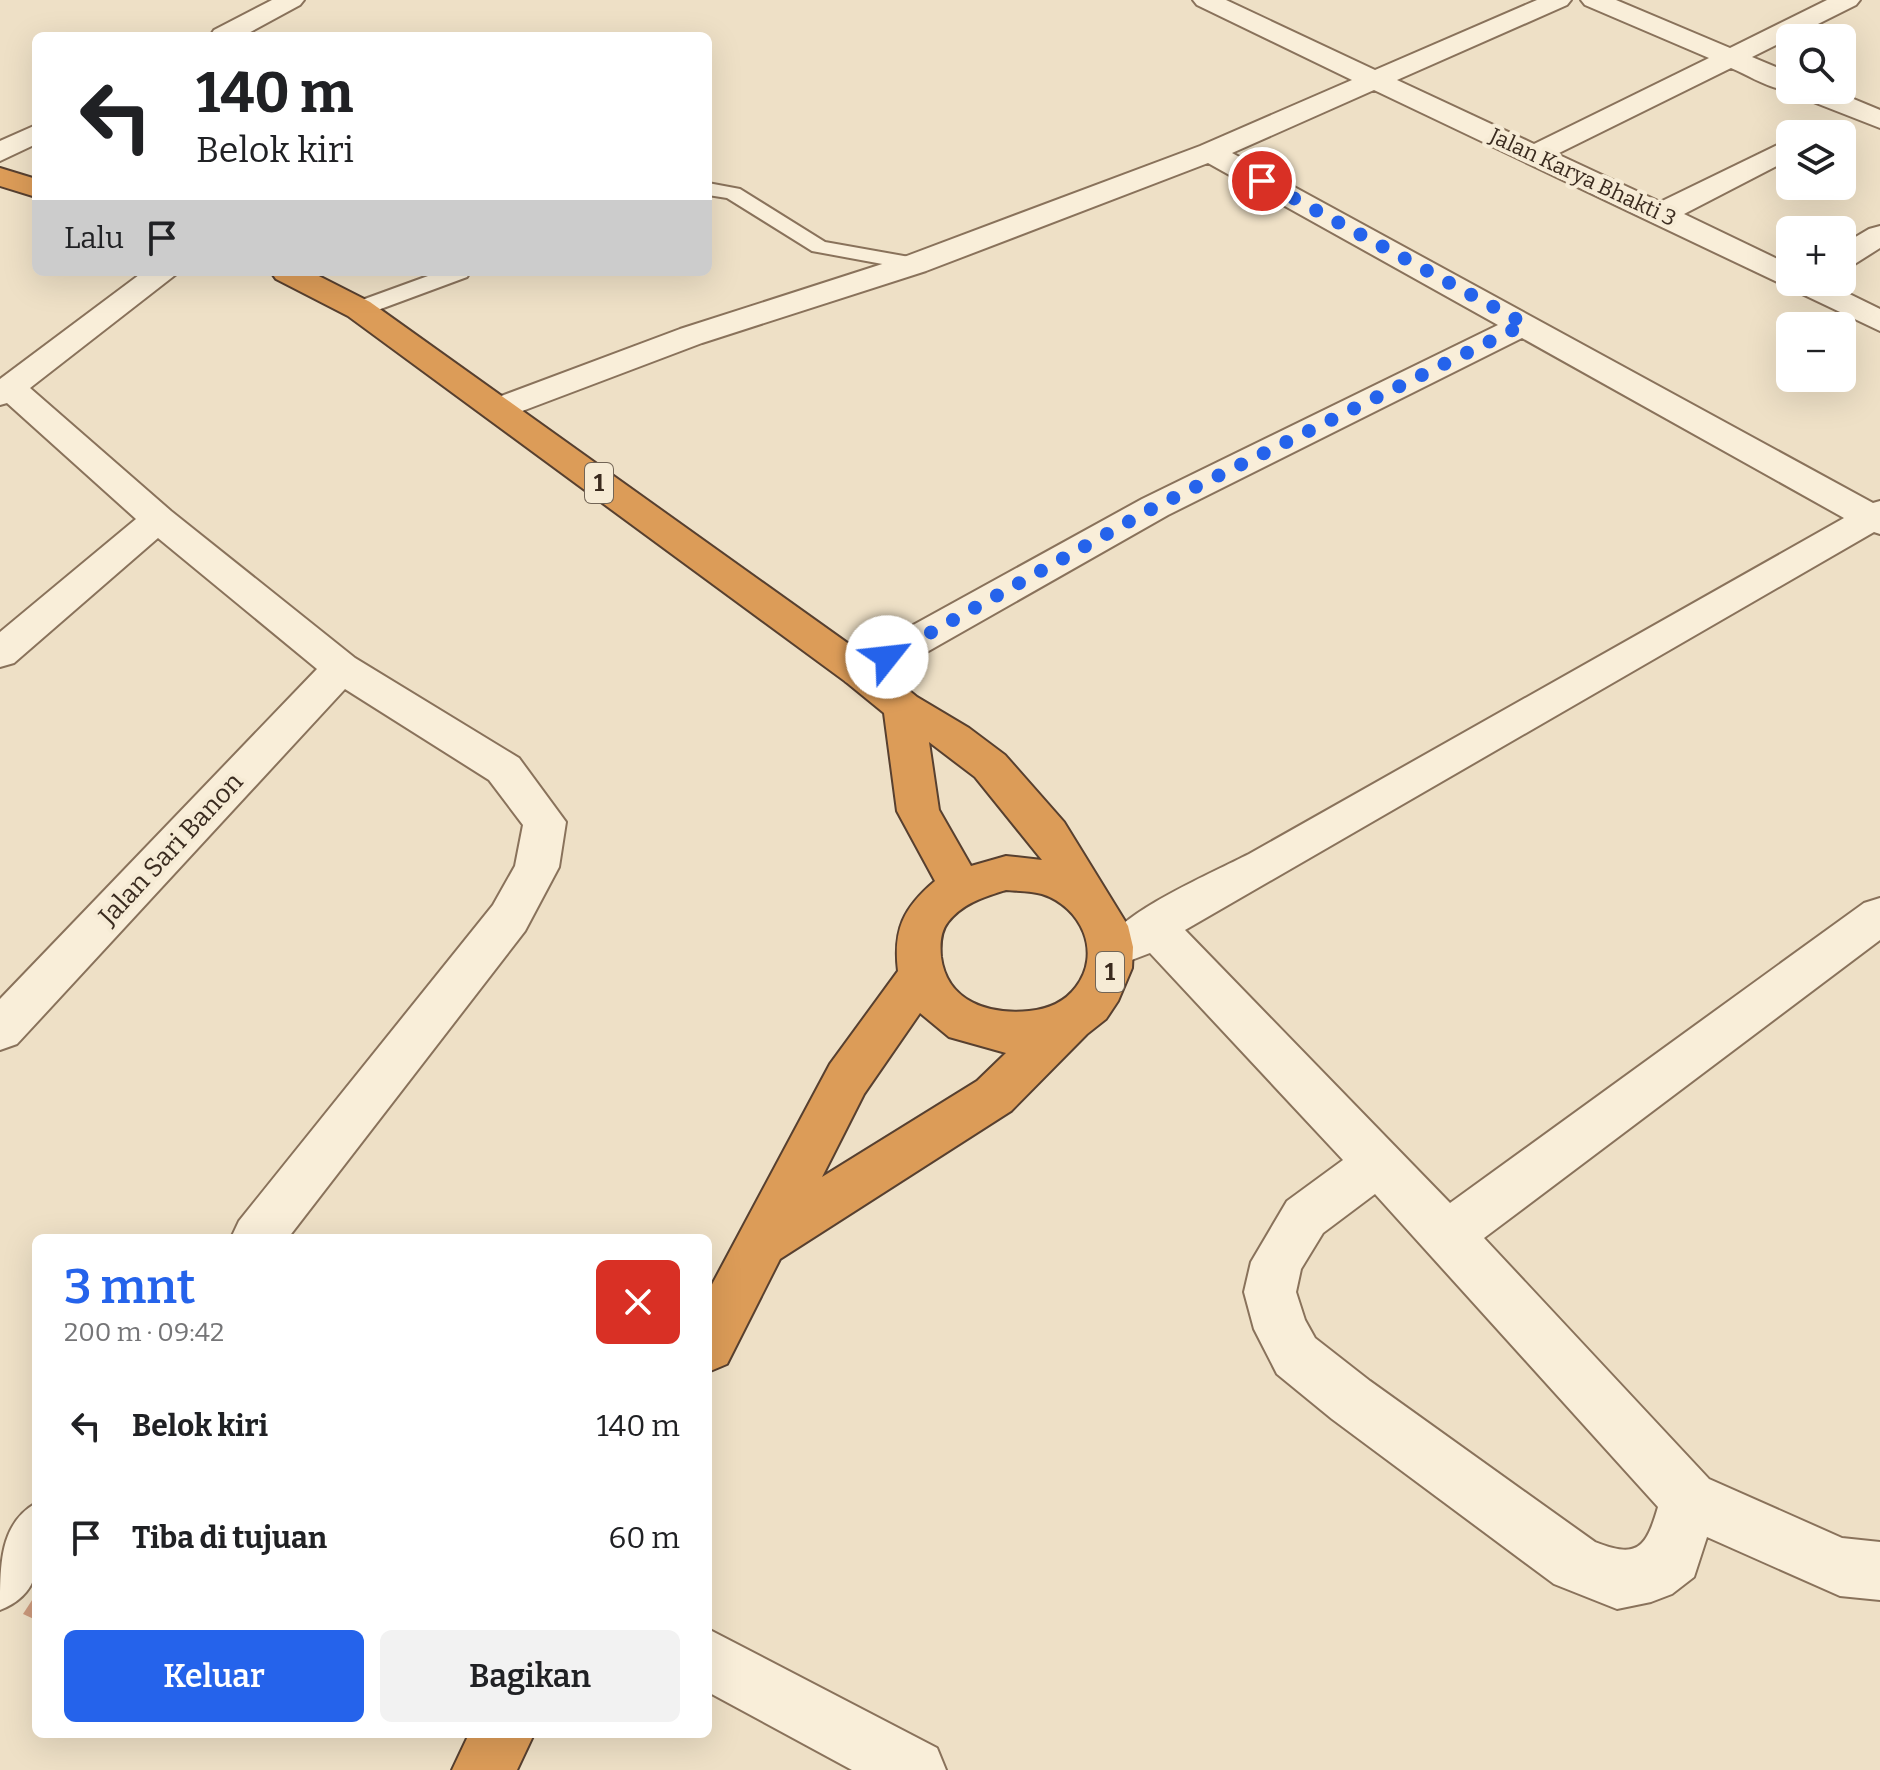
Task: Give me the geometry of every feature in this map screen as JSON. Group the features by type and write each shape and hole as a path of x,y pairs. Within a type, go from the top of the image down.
{"highway":[{"path":"0,177 32,187"},
{"name":"1","path":"295,276 359,309 860,672 903,707 955,739 990,766 1049,834 1108,929 1134,940 1093,1004 1069,1022 994,1096 761,1243"},
{"path":"903,707 918,811 959,885"},
{"name":"1","path":"1069,1022 1021,1034 972,1025 940,1005 920,976 916,956 918,934 926,915 940,898 959,885 982,876 1031,874 1056,880 1078,892 1094,907"},
{"path":"712,1338 847,1079 920,976"},
{"path":"483,1770 501,1738"}],"street":[{"path":"231,32 291,0"},
{"name":"Jalan Karya Bhakti 3","path":"1206,0 1662,213 1776,270"},
{"path":"497,409 691,336 915,264 1210,152 1558,0"},
{"path":"1594,0 1776,77"},
{"path":"1536,154 1847,0"},
{"path":"1852,104 1874,111"},
{"path":"1850,120 1874,111"},
{"path":"0,152 32,135"},
{"path":"1210,152 1877,518"},
{"path":"1662,213 1776,155"},
{"path":"1856,250 1880,235"},
{"path":"158,276 5,391 341,668 504,769 545,822 537,867 509,918 260,1234"},
{"name":"Jalan Karya Bhakti 3","path":"1829,296 1880,321"},
{"path":"860,672 1155,507 1525,324"},
{"path":"1877,518 1134,940 1377,1163 1689,1499 1840,1567 1880,1571"},
{"path":"0,653 158,519"},
{"name":"Jalan Sari Banon","path":"0,1030 341,668"},
{"path":"1447,1235 1880,916"},
{"path":"1377,1163 1305,1217 1277,1262 1270,1292 1281,1329 1296,1356 1351,1400 1575,1563 1617,1580 1651,1573 1673,1556 1689,1499"},
{"path":"0,1581 32,1537"},
{"path":"712,1661 915,1770"}],"lane":[{"path":"712,190 733,193 819,247 915,264"},
{"path":"359,309 448,276"}],"building":[{"path":"32,1600 32,1618 23,1614"}],"route":[{"path":"887,657 1155,507 1525,324 1262,181"}]}
